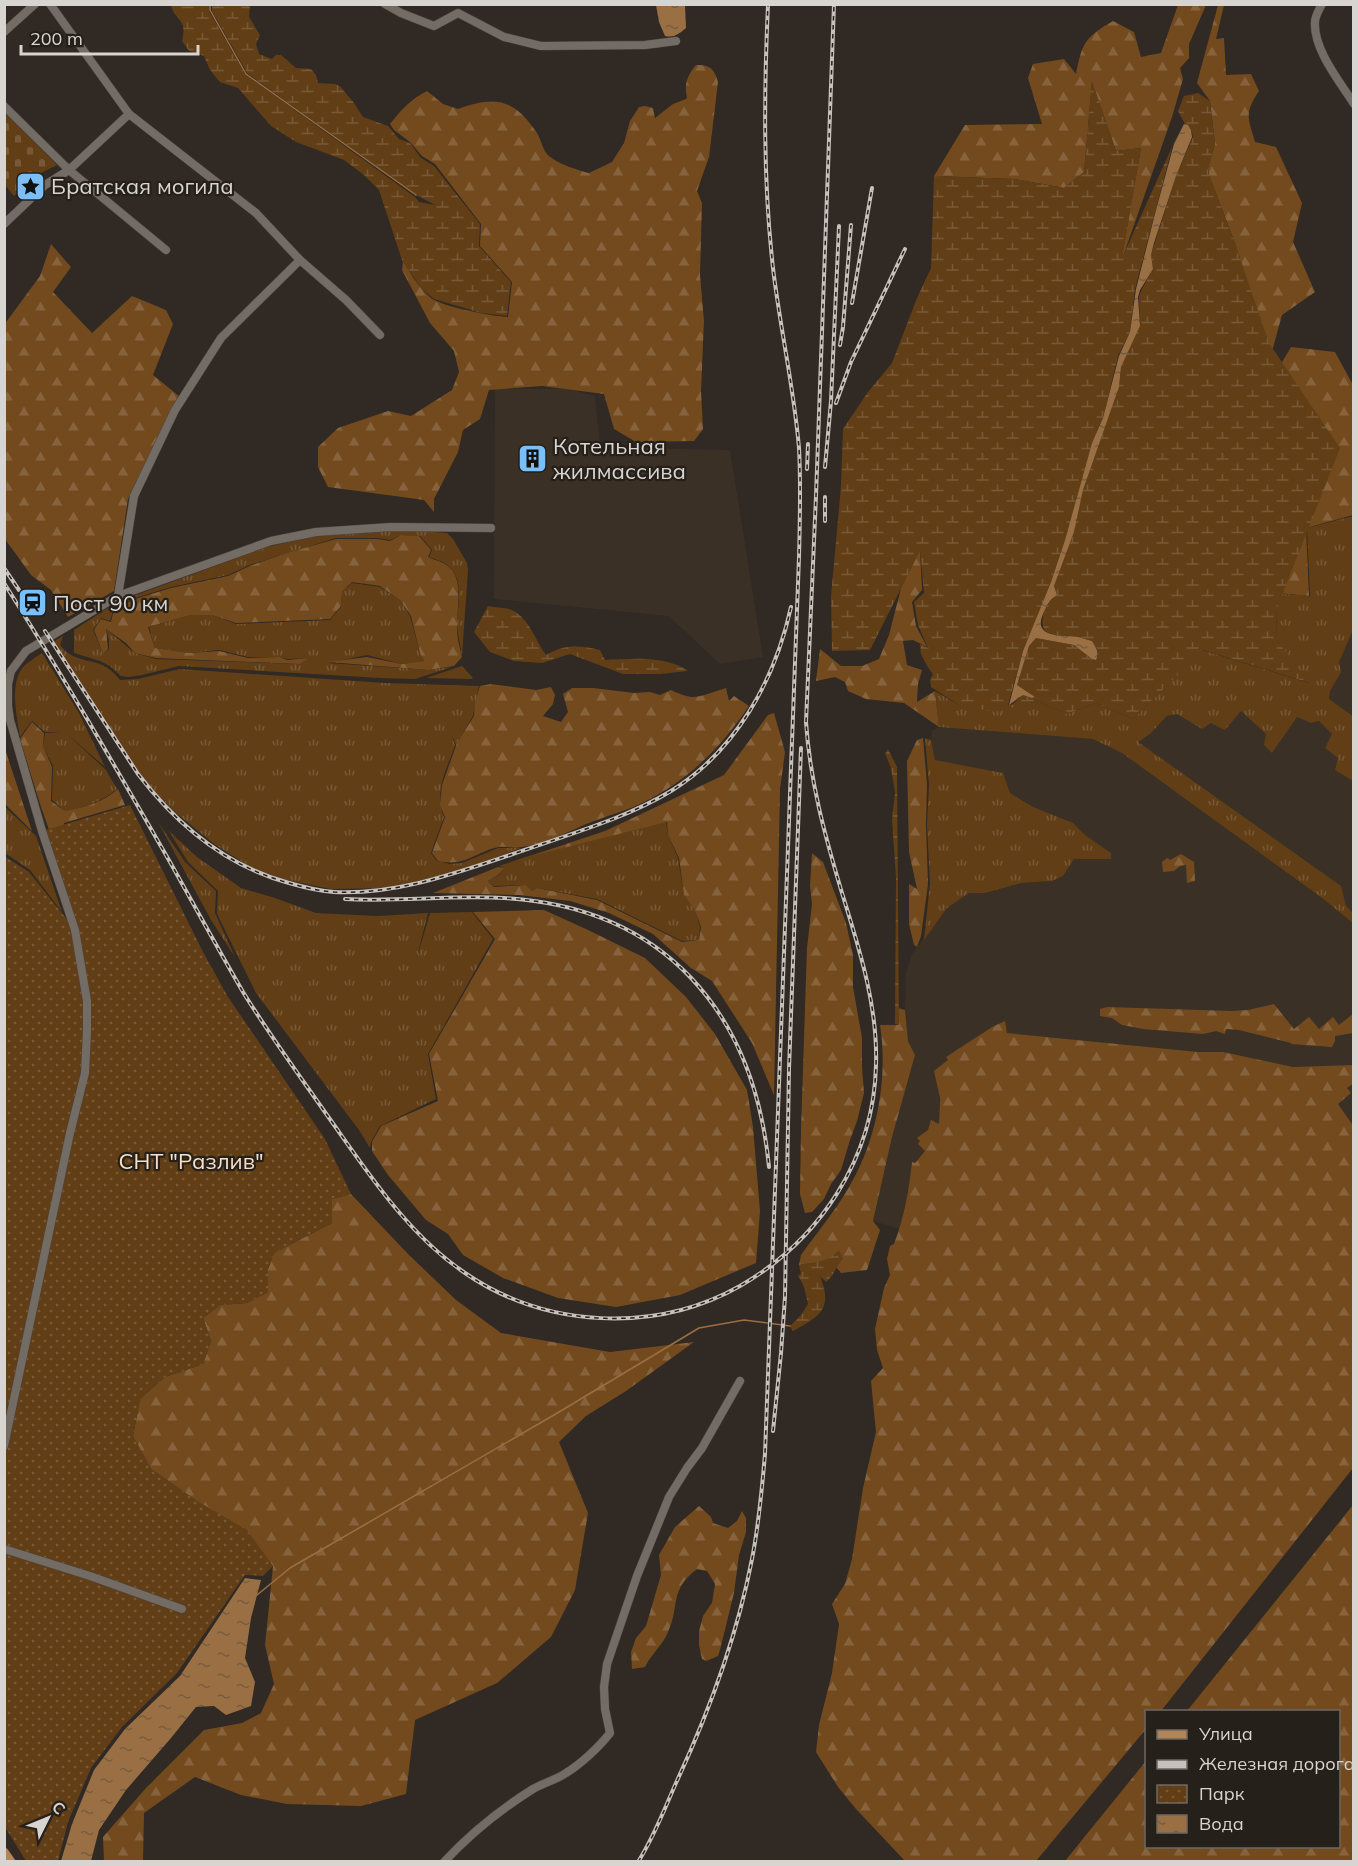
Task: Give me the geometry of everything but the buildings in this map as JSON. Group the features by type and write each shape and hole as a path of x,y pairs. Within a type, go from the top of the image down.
{"main road":[{"path":"4,1852 11,1862"}],"street":[{"path":"4,32 35,4"},
{"path":"50,4 129,114 256,213 300,260 346,300 380,335"},
{"path":"385,4 434,26 458,13 504,37 540,46 645,45 676,40"},
{"path":"1322,4 1315,20 1315,36 1353,104"},
{"path":"4,106 69,170 166,250"},
{"path":"4,224 45,185 69,170 129,114"},
{"path":"118,596 134,496 174,410 221,338 300,260"},
{"path":"4,1446 84,1073 87,1021 87,1001 75,930 42,831 6,704 11,670 26,651 118,596 271,541 316,532 392,527 491,528"},
{"path":"444,1862 456,1848 506,1807 535,1788 566,1774 610,1733 605,1709 604,1687 607,1664 637,1576 669,1497 702,1448 740,1381"},
{"path":"4,1549 90,1576 182,1609"}],"shaded area":[{"path":"495,389 569,389 595,396 600,447 730,450 763,657 720,664 669,616 494,599"},
{"path":"1353,630 1353,716 1329,699 1330,691 1341,672 1338,662"},
{"path":"1241,711 1266,734 1297,717 1311,723 1319,721 1332,734 1338,758 1335,770 1353,781 1353,913 1137,742 1150,734 1167,716 1177,714 1202,729 1211,722"},
{"path":"939,727 1093,739 1122,753 1353,923 1353,1065 1293,1067 1223,1052 1198,1052 1007,1033 1005,1021 946,1057 948,1059 939,1088 939,1124 928,1130 920,1141 925,1151 914,1163 912,1162 900,1229 873,1221 892,1137 915,1055 908,1041 905,1010 906,973 912,954 947,908 969,893 985,893 1022,883 1052,881 1063,876 1074,859 1110,859 1111,853 1085,835 1073,823 1033,807 1010,793 1003,773 935,760 931,740 932,731"},
{"path":"1353,1084 1353,1127 1338,1104 1351,1093 1347,1088"}],"green space":[{"path":"171,5 209,5 209,11 245,74 419,202 435,205 418,196 247,73 212,11 212,5 250,5 249,17 260,35 256,44 259,54 272,59 276,55 281,55 296,68 311,69 318,83 340,86 363,117 388,126 399,139 410,143 421,158 434,166 480,224 479,246 511,282 507,316 481,313 434,299 422,289 402,260 379,190 344,160 296,142 271,126 238,88 220,82 210,70 204,56 189,51 182,41 182,23"},
{"path":"1178,5 1206,5 1189,44 1189,58 1180,68 1183,79 1172,117 1121,262 1141,148 1116,151 1092,82 1084,172 1064,188 1014,179 934,176 965,125 1042,124 1028,78 1033,64 1064,59 1076,74 1080,55 1086,42 1113,21 1134,32 1141,57 1161,53"},
{"path":"1218,5 1224,5 1216,39 1224,38 1226,75 1251,74 1259,91 1249,110 1255,142 1276,147 1302,203 1293,242 1315,292 1282,315 1271,355 1281,364 1291,347 1335,352 1353,385 1353,515 1306,528 1309,596 1268,592 1243,269 1209,175 1208,168 1215,144 1210,101 1197,83"},
{"path":"696,65 711,68 718,82 709,157 697,191 702,203 700,275 704,321 701,391 703,429 694,441 636,442 614,429 604,394 542,386 489,390 480,419 463,430 458,452 434,499 434,512 424,500 328,487 318,467 318,447 338,428 388,411 411,416 452,390 459,372 454,351 430,323 402,270 403,261 431,298 446,305 508,317 512,282 480,246 481,224 435,164 422,156 410,142 394,130 390,124 398,114 411,101 427,91 443,104 458,109 483,102 503,103 512,107 529,122 538,135 545,152 551,157 566,166 589,173 612,162 624,143 630,121 639,107 653,108 655,118 673,104 687,98 687,80"},
{"path":"1092,81 1116,151 1141,148 1122,258 1173,146 1135,289 1130,332 1118,356 1103,418 1092,443 1065,540 1023,651 1008,705 1013,704 1023,695 1035,697 1017,685 1029,646 1036,638 1074,645 1092,659 1096,660 1098,655 1092,641 1055,635 1044,630 1043,615 1049,602 1057,595 1054,586 1074,532 1083,490 1119,387 1121,367 1140,326 1139,297 1153,269 1151,255 1176,176 1193,137 1191,129 1185,124 1178,111 1184,96 1198,93 1210,101 1215,144 1208,168 1209,175 1269,343 1340,448 1277,608 1276,639 1310,683 1203,650 1133,719 1096,703 1067,714 1037,701 995,712 959,705 931,687 930,680 933,674 921,654 920,644 928,648 918,625 914,602 924,593 920,551 870,650 832,651 831,596 841,486 843,429 868,392 892,363 931,268 934,176 1014,179 1064,188 1084,172"},
{"path":"5,113 57,165 35,176 14,196 5,185"},
{"path":"51,244 71,267 53,292 92,333 132,296 166,310 173,324 153,375 180,397 128,499 114,591 68,617 51,590 31,575 5,539 4,325 40,276"},
{"path":"1353,516 1353,630 1339,662 1341,672 1330,691 1329,699 1353,716 1353,781 1335,770 1338,758 1325,748 1332,734 1319,721 1311,723 1297,717 1272,753 1264,745 1266,734 1241,711 1225,730 1211,723 1202,729 1177,714 1167,716 1150,734 1138,742 1341,886 1346,906 1353,913 1353,923 1122,753 1093,739 939,727 935,691 959,705 1019,705 1037,701 1067,714 1096,703 1133,719 1202,650 1309,683 1276,639 1277,608 1270,593 1310,596 1307,528"},
{"path":"408,530 447,533 467,563 462,656 457,627 459,593 456,577 446,564 429,557 432,550 420,536 401,535 390,540 336,538 252,564 228,575 171,587 135,598 114,608 110,621 101,618 93,630 103,654 109,649 106,629 135,653 156,659 300,664 309,658 248,657 219,650 189,653 155,648 149,627 191,615 212,615 236,624 330,620 341,607 342,592 352,583 380,587 401,601 410,616 424,661 402,664 367,655 328,663 429,670 452,667 415,679 179,666 128,677 121,676 100,661 74,653 74,630 117,602 267,547 341,532"},
{"path":"401,535 419,536 431,550 428,557 445,564 456,576 458,585 457,632 462,657 454,666 429,670 328,662 367,657 402,664 424,661 411,616 401,601 380,586 352,582 342,592 341,606 330,619 236,623 212,615 191,615 148,627 155,648 189,653 219,651 248,658 280,657 287,660 309,658 300,664 156,658 135,653 126,643 106,629 108,649 103,654 94,630 101,619 111,622 114,609 135,599 171,588 228,576 287,553 336,539 390,541"},
{"path":"920,551 922,590 912,602 916,626 927,647 913,640 903,641 907,665 922,670 917,702 935,691 939,727 904,703 866,699 848,691 845,682 835,677 816,681 820,649 841,666 862,666 879,659 889,635 907,565"},
{"path":"488,606 509,609 518,614 528,624 546,655 566,647 586,647 600,650 605,660 658,660 669,662 688,671 623,674 570,654 542,663 514,661 490,652 474,632"},
{"path":"63,636 60,645 65,651 77,658 103,665 120,680 138,679 180,669 385,683 479,686 473,716 456,745 452,736 455,746 445,772 440,799 444,817 431,853 437,861 450,864 462,863 498,848 521,848 474,866 400,888 331,889 286,880 252,868 214,844 176,813 149,786 117,742 53,642"},
{"path":"42,653 79,713 105,767 66,733 106,770 117,789 93,803 65,811 52,800 53,766 43,746 45,733 61,733 45,732 32,721 20,737 17,720 16,682 23,667"},
{"path":"462,666 473,678 426,678"},
{"path":"491,684 536,690 551,687 555,695 553,704 543,716 561,722 568,712 563,694 572,688 634,693 650,692 660,695 671,690 694,697 726,688 729,701 734,696 749,706 716,748 691,772 646,801 538,843 519,848 490,849 463,861 438,861 432,853 445,817 440,805 442,785 457,743 474,716 480,686"},
{"path":"774,713 785,752 780,789 774,1095 752,1043 712,981 691,968 653,934 609,913 570,901 519,895 433,893 498,867 505,868 488,881 494,887 526,885 532,891 537,888 597,900 682,942 699,940 701,927 695,911 684,895 679,858 668,835 667,822 527,857 605,831 724,775 768,715"},
{"path":"32,722 44,733 43,746 52,767 51,801 65,811 93,804 118,789 125,805 64,823 61,836 53,841 20,739"},
{"path":"923,738 927,784 928,884 921,936 917,947 914,945 909,924 909,884 917,889 909,852 907,761 917,740"},
{"path":"925,738 931,740 935,760 1003,773 1010,793 1033,807 1073,823 1085,835 1111,853 1111,859 1074,859 1063,876 1052,881 1022,883 985,893 969,893 947,908 924,940 930,883 927,825 929,785"},
{"path":"5,748 7,755 32,831 5,804"},
{"path":"888,749 897,767 899,1025 895,1024 896,877 892,820 895,793 891,768 885,753"},
{"name":"СНТ \"Разлив\"","path":"130,805 203,952 228,997 325,1139 351,1194 332,1199 332,1223 274,1253 268,1269 268,1292 247,1303 220,1305 203,1318 211,1341 203,1364 165,1377 140,1399 133,1436 151,1469 194,1499 247,1530 273,1566 263,1576 245,1575 177,1673 122,1727 91,1768 68,1822 58,1861 26,1861 5,1827 4,856 29,872 74,928 42,831"},
{"path":"4,806 36,836 62,912 30,870 5,853"},
{"path":"158,822 185,862 216,891 215,913 235,957 211,920"},
{"path":"666,822 668,835 678,858 684,895 695,911 700,927 699,940 682,941 597,899 537,888 532,891 526,885 494,886 488,881 499,875 505,868 499,866 525,857"},
{"path":"169,831 197,857 241,888 316,913 378,916 428,913 416,961 430,913 472,912 493,939 428,1054 436,1099 380,1126 370,1148 359,1130 256,993 217,914 218,891 188,862"},
{"path":"812,853 823,862 846,923 853,955 853,987 862,1038 864,1093 841,1170 824,1199 812,1212 805,1213 800,1194 801,1129 807,948 812,904 810,886"},
{"path":"1181,854 1194,862 1195,881 1187,883 1186,865 1174,871 1163,872 1162,862"},
{"path":"544,910 645,958 686,997 715,1034 747,1090 753,1127 760,1211 756,1263 680,1295 616,1307 558,1298 503,1278 463,1255 448,1234 426,1220 388,1175 372,1151 372,1142 381,1126 438,1101 429,1054 495,939 473,912"},
{"path":"1274,1004 1294,1029 1309,1017 1319,1029 1333,1017 1339,1025 1353,1014 1353,1033 1335,1036 1332,1047 1291,1044 1239,1030 1226,1029 1225,1034 1216,1031 1203,1034 1143,1029 1122,1025 1112,1018 1100,1016 1100,1009 1107,1007 1231,1011"},
{"path":"898,1008 905,1010 908,1041 915,1055 892,1137 873,1221 880,1230 867,1270 841,1273 836,1267 843,1258 799,1265 801,1255 842,1198 862,1161 875,1123 882,1084 880,1025 899,1025"},
{"path":"1005,1021 1007,1033 1198,1052 1223,1052 1293,1067 1353,1065 1353,1084 1347,1088 1351,1093 1338,1104 1354,1127 1353,1468 1162,1710 1145,1710 1145,1730 1036,1861 905,1861 838,1787 816,1752 819,1725 832,1673 839,1624 832,1604 845,1584 852,1559 863,1488 876,1432 871,1381 883,1368 877,1350 875,1329 884,1288 890,1275 887,1259 890,1246 894,1244 903,1214 912,1162 915,1163 925,1151 918,1144 920,1141 917,1138 928,1130 931,1120 939,1124 940,1098 934,1071 948,1060 946,1057"},
{"path":"351,1194 456,1300 501,1333 610,1352 694,1342 626,1391 586,1416 559,1442 588,1513 575,1590 551,1637 497,1683 415,1720 406,1794 361,1806 287,1804 241,1795 195,1777 144,1813 143,1861 104,1861 103,1837 146,1788 204,1730 242,1723 261,1713 274,1684 265,1645 273,1566 194,1499 151,1469 133,1436 140,1399 165,1377 203,1364 211,1341 203,1318 220,1305 247,1303 268,1292 268,1269 274,1253 332,1223 332,1199"},
{"path":"839,1250 843,1258 831,1277 826,1282 820,1276 825,1296 822,1310 811,1321 793,1331 790,1326 808,1304 798,1275 801,1274 799,1265 825,1260"},
{"path":"1353,1505 1353,1861 1065,1861 1145,1762 1145,1848 1340,1848 1340,1710 1188,1710"},
{"path":"699,1506 711,1517 713,1523 728,1528 737,1521 742,1511 746,1518 746,1532 739,1555 734,1593 718,1656 706,1661 702,1659 699,1631 703,1616 712,1603 715,1584 707,1571 697,1569 682,1584 672,1623 663,1641 645,1667 632,1669 631,1652 636,1638 646,1626 661,1575 659,1555 675,1527"}],"water":[{"path":"656,5 685,5 686,28 676,35 665,36 659,22"},
{"path":"1184,124 1188,125 1192,137 1176,176 1154,243 1151,255 1153,269 1138,297 1140,326 1121,367 1119,387 1083,490 1074,532 1054,586 1057,595 1047,605 1041,622 1042,628 1051,634 1092,641 1098,655 1096,660 1092,659 1074,645 1036,638 1029,646 1017,685 1035,697 1023,695 1009,705 1023,651 1051,582 1092,443 1103,418 1119,356 1130,332 1136,289 1156,210 1174,144"},
{"path":"245,1578 261,1580 251,1618 245,1658 255,1682 251,1706 226,1715 214,1706 196,1707 126,1790 99,1830 91,1861 61,1861 72,1824 94,1770 125,1729 180,1676"}],"waterway":[{"path":"210,4 210,10 246,74 416,195"},
{"path":"257,1595 290,1568 699,1328 744,1320 790,1326"}],"railway":[{"path":"638,1862 649,1843 700,1729 721,1674 746,1588 760,1506 765,1454 800,502 797,426 776,290 767,202 765,103 768,4"},
{"path":"4,583 109,756 253,1008 389,1200 406,1221 444,1257 465,1273 496,1291 530,1305 565,1314 601,1318 637,1317 672,1312 707,1301 740,1286 769,1267 795,1245 818,1220 837,1193 853,1164 865,1132 873,1099 876,1065 871,999 819,809 806,722 834,4"},
{"path":"852,303 872,188"},
{"path":"840,345 851,225"},
{"path":"825,467 831,401 839,226"},
{"path":"836,403 851,362 905,249"},
{"path":"807,469 808,444"},
{"path":"825,497 825,521"},
{"path":"4,568 19,590"},
{"path":"45,631 138,774 153,793 186,826 224,854 266,876 317,890 357,892 401,887 467,869 613,819 671,791 715,756 749,711 775,661 791,607"},
{"path":"773,1431 785,1297 789,1069 801,748"},
{"path":"345,899 484,897 561,906 611,922 654,946 691,978 721,1016 744,1061 760,1111 769,1167"}],"place":[{"name":"Братская могила","path":"30,186"},
{"name":"Котельная жилмассива","path":"532,459"},
{"name":"Пост 90 км","path":"32,603"}]}
